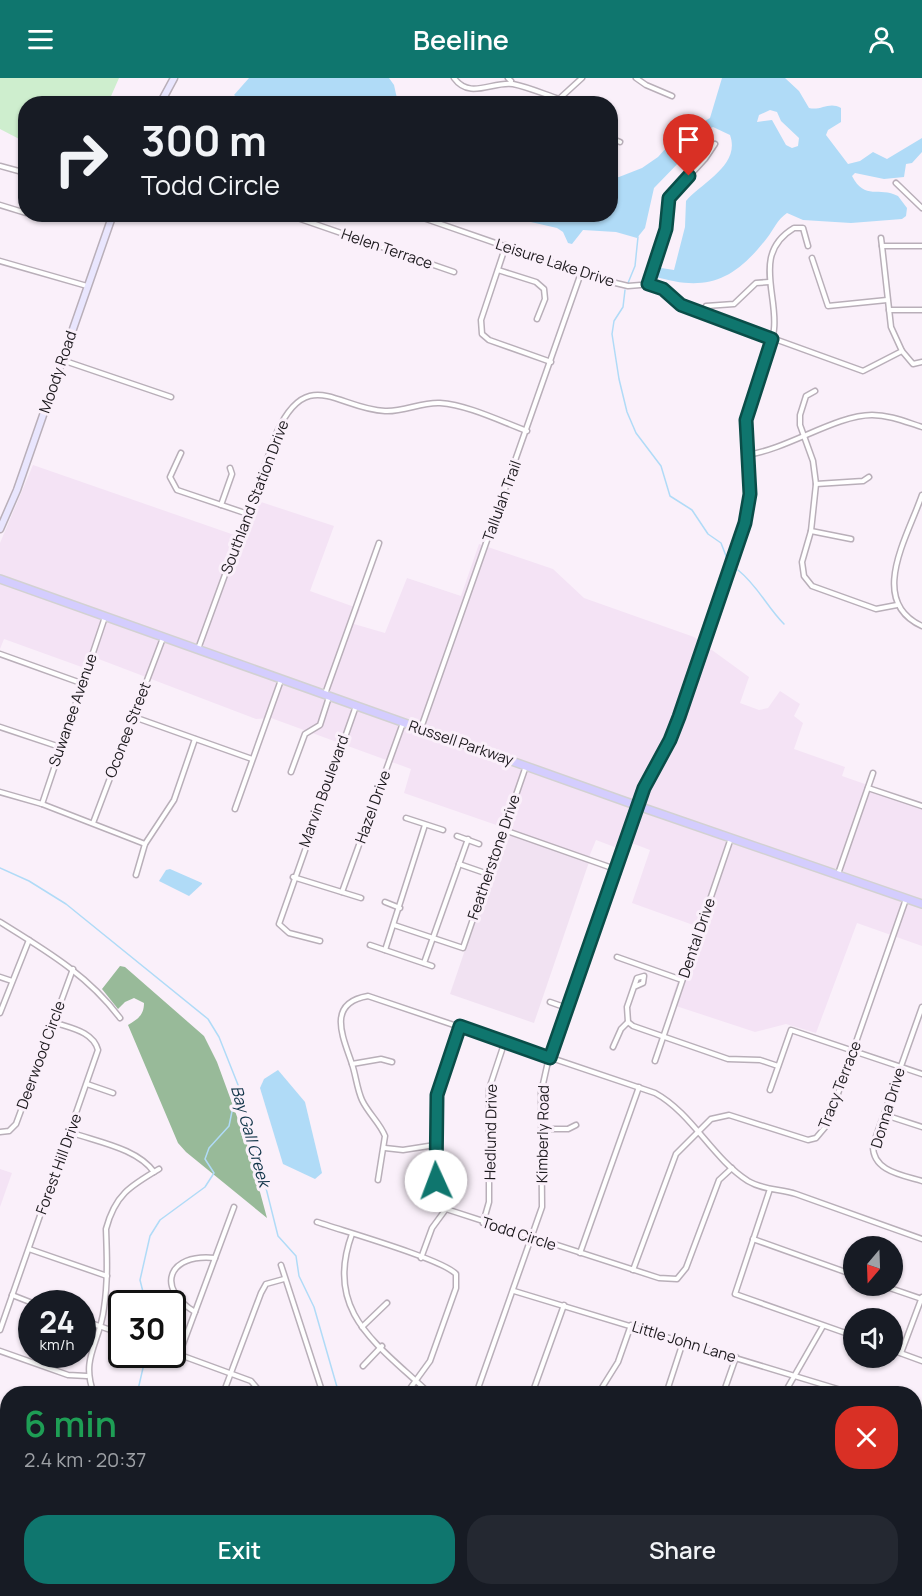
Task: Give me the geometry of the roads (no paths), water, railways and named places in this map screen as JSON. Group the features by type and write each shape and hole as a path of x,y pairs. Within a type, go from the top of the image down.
{"main road":[{"path":"164,96 174,78"},
{"name":"Moody Road","path":"0,529 17,490 110,222"},
{"name":"Russell Parkway","path":"0,579 638,806 922,904"}],"street":[{"path":"454,78 464,87 473,90 511,80 551,96"},
{"path":"562,96 582,78"},
{"path":"636,78 672,96"},
{"path":"648,284 666,229 669,198 716,144"},
{"path":"0,165 18,171"},
{"path":"896,183 922,208"},
{"path":"0,206 18,211"},
{"name":"Helen Terrace","path":"309,222 454,272"},
{"name":"Leisure Lake Drive","path":"436,222 581,273 628,286 648,284 663,289 681,305 863,371 902,351"},
{"name":"Kimberly Road","path":"479,1386 542,1207 543,1083 550,1058 615,868 649,776 675,727 741,540 750,494 747,414 774,328 769,282 772,256 791,230 803,228 808,246"},
{"path":"881,238 891,327 902,351 913,363 922,362"},
{"path":"506,245 481,320 482,334 489,340 551,362"},
{"path":"882,246 922,246"},
{"path":"812,258 828,306 887,300"},
{"path":"0,261 88,286"},
{"path":"498,270 536,282 544,289 545,299 537,319"},
{"name":"Tallulah Trail","path":"421,729 581,273"},
{"path":"704,313 706,306 734,304 756,283 769,282"},
{"path":"889,310 922,310"},
{"path":"62,360 171,397"},
{"path":"815,391 806,396 800,415 813,462 816,483 811,531 802,562 804,576 809,583 876,609 897,605"},
{"name":"Southland Station Drive","path":"198,650 283,419 304,398 325,394 383,411 445,404 527,430"},
{"path":"747,455 774,450 861,416 888,416 922,427"},
{"path":"181,453 171,473 173,484 184,493 248,514"},
{"path":"221,505 232,474 230,468"},
{"path":"816,483 863,481 869,477"},
{"path":"922,495 892,587 897,605 912,621 922,626"},
{"path":"811,531 850,539"},
{"path":"291,772 305,734 320,725 327,696 379,543"},
{"name":"Suwanee Avenue","path":"42,804 81,683 106,616"},
{"name":"Oconee Street","path":"93,823 163,638"},
{"path":"0,654 81,683"},
{"path":"235,809 281,679"},
{"name":"Marvin Boulevard","path":"320,942 289,933 279,924 293,877 356,706"},
{"path":"134,717 252,759"},
{"name":"Hazel Drive","path":"342,892 403,722"},
{"path":"0,727 60,747"},
{"path":"136,875 145,844 174,800 195,739"},
{"name":"Featherstone Drive","path":"433,936 463,948 526,765"},
{"path":"837,875 873,773"},
{"path":"868,788 922,806"},
{"path":"0,792 42,804 145,844"},
{"path":"406,818 443,830"},
{"path":"385,950 425,825"},
{"path":"504,830 615,868"},
{"path":"457,836 479,843"},
{"name":"Dental Drive","path":"655,1061 731,838"},
{"path":"424,963 468,839"},
{"path":"459,864 488,874"},
{"path":"293,877 361,898"},
{"name":"Tracy Terrace","path":"633,1270 676,1154 711,1119 724,1114 802,1139 816,1138 827,1125 906,898"},
{"path":"385,902 400,908"},
{"path":"0,922 73,969 99,992 120,1018"},
{"path":"394,925 433,936"},
{"path":"0,1014 29,940"},
{"path":"370,945 432,966"},
{"path":"617,957 682,980"},
{"path":"613,1047 621,1029 628,1022 627,1007 637,978 646,968"},
{"name":"Deerwood Circle","path":"0,1132 9,1131 15,1124 73,969"},
{"path":"634,987 645,981 642,975"},
{"path":"0,977 12,981"},
{"path":"378,1180 385,1148 383,1131 363,1101 340,1020 345,1007 360,997 368,996 639,1087 667,1101 732,1168 750,1182 770,1190 780,1189 922,1239"},
{"path":"550,1002 567,1008"},
{"name":"Donna Drive","path":"922,1007 920,1022 873,1145 877,1162 889,1170 922,1181"},
{"name":"Forest Hill Drive","path":"0,1330 98,1050 94,1041 81,1032 53,1022"},
{"path":"628,1022 639,1029 728,1059 760,1060 778,1066"},
{"path":"421,1258 432,1228 446,1209 437,1195 435,1145 437,1095 460,1026"},
{"path":"770,1090 791,1030 922,1074"},
{"name":"Hedlund Drive","path":"483,1223 489,1202 489,1089 505,1041"},
{"path":"352,1064 381,1059 392,1062"},
{"path":"87,1083 113,1093"},
{"path":"580,1253 639,1087"},
{"path":"885,1115 922,1127"},
{"path":"542,1129 568,1129 576,1125"},
{"path":"70,1132 136,1156 147,1162 154,1172"},
{"path":"385,1148 403,1150 435,1145"},
{"name":"Todd Circle","path":"446,1209 532,1239 669,1280 682,1275 719,1180 732,1168"},
{"path":"91,1386 87,1376 90,1354 101,1327 107,1276 106,1229 116,1201 125,1190 159,1169"},
{"path":"770,1190 735,1294 843,1332"},
{"path":"186,1336 234,1207"},
{"path":"317,1222 451,1269 456,1274 458,1283 430,1361 412,1386"},
{"path":"351,1234 345,1253 344,1291 351,1312 362,1327 422,1386"},
{"path":"753,1239 843,1271"},
{"path":"29,1248 107,1276"},
{"path":"195,1312 183,1305 173,1294 171,1280 177,1266 189,1258 215,1258"},
{"path":"281,1265 320,1386"},
{"path":"226,1386 261,1293 266,1284 284,1279"},
{"name":"Little John Lane","path":"514,1290 827,1386"},
{"path":"903,1292 922,1298 903,1350"},
{"path":"12,1295 18,1297"},
{"path":"362,1327 387,1303"},
{"path":"535,1386 564,1305"},
{"path":"96,1325 108,1329"},
{"path":"603,1386 618,1362 631,1325"},
{"path":"787,1386 823,1326"},
{"path":"669,1386 683,1342"},
{"path":"363,1366 382,1346"},
{"path":"0,1351 68,1375 87,1376"},
{"path":"903,1353 922,1361"},
{"path":"186,1357 251,1381 255,1386"},
{"path":"726,1386 736,1357"}],"water":[{"path":"249,78 389,78 394,85 396,96 236,96 234,95"},
{"path":"722,78 785,78 799,91 809,108 833,105 841,108 841,122 828,130 826,135 848,164 860,161 873,152 887,159 922,138 922,152 912,163 906,164 904,177 884,179 855,173 852,176 857,184 867,191 885,192 898,196 907,208 906,216 902,219 851,223 803,220 787,213 742,265 730,274 703,283 671,281 653,276 655,267 674,270 685,227 686,201 718,172 730,155 732,146 730,135 713,127 699,134 689,152 654,188 645,228 637,238 616,232 583,230 572,244 568,243 563,232 557,228 531,222 618,222 618,177 642,168 658,157 675,138 710,118","holes":["770,110 777,112 781,121 799,138 798,146 792,148 786,145 772,120 757,122 759,115"]},
{"path":"170,869 202,884 189,896 159,881 166,870"},
{"path":"278,1070 305,1102 322,1173 315,1179 283,1164 260,1088 264,1079"}],"waterway":[{"path":"628,283 635,266 638,237"},
{"path":"625,290 623,307 614,321 612,334 627,412 636,433 661,466 670,496 692,510 708,534 721,543 728,561"},
{"path":"738,570 784,624"},
{"name":"Bay Gall Creek","path":"0,868 29,881 66,904 208,1019 219,1037 244,1100 278,1236 296,1256 299,1276 314,1307 337,1386"},
{"path":"142,1290 140,1280 150,1236 160,1220 205,1187 214,1173 205,1159 209,1148 229,1126 237,1087"},
{"path":"139,1386 143,1368"}]}
